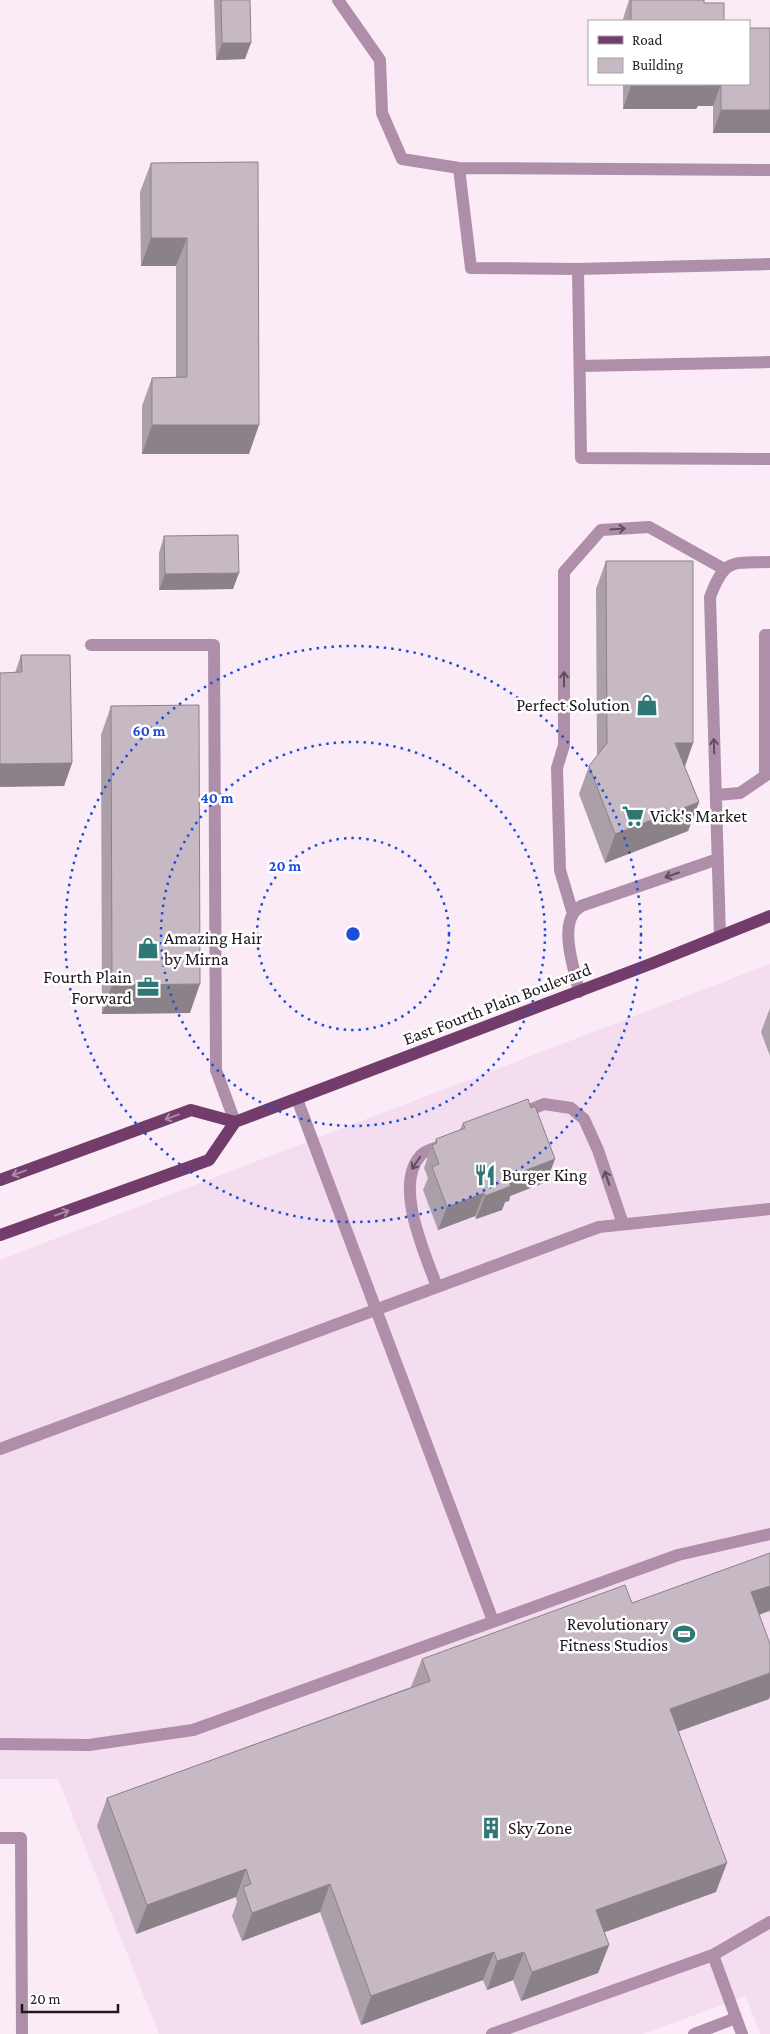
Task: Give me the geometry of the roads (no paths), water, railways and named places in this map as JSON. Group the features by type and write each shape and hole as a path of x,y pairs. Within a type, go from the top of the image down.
{"main road":[{"name":"East Fourth Plain Boulevard","path":"235,1122 579,992 770,916"},
{"path":"0,1180 191,1110 235,1122 209,1160 0,1235"}],"street":[{"path":"338,0 380,60 382,113 402,159 459,168 770,170"},
{"path":"459,168 471,268 578,269 770,264"},
{"path":"578,269 581,458 770,459"},
{"path":"580,366 770,362"},
{"path":"577,910 560,870 557,768 564,745 564,572 601,530 649,527 724,569"},
{"path":"720,936 710,597 724,569 736,563 770,562"},
{"path":"716,795 740,793 765,776 765,635 770,635"},
{"path":"91,645 214,645 216,1070 235,1122"},
{"path":"579,992 568,938 568,927 577,910 718,858"},
{"path":"297,1099 493,1621"},
{"path":"509,1118 544,1104 571,1108 584,1119 598,1150 623,1224"},
{"path":"437,1287 413,1217 409,1187 412,1170 422,1154 457,1140"},
{"path":"0,1449 599,1227 770,1209"},
{"path":"0,1744 89,1744 193,1730 678,1555 770,1534"},
{"path":"0,1838 21,1838 22,2034"},
{"path":"492,2034 712,1955 770,1922"},
{"path":"712,1955 742,2034"},
{"path":"694,2034 736,2018"}],"place":[{"name":"Perfect Solution","path":"647,705"},
{"name":"Vick's Market","path":"633,816"},
{"name":"Amazing Hair by Mirna","path":"148,948"},
{"name":"Fourth Plain Forward","path":"148,987"},
{"name":"Burger King","path":"485,1175"},
{"name":"Revolutionary Fitness Studios","path":"684,1634"},
{"name":"Sky Zone","path":"491,1828"}]}
